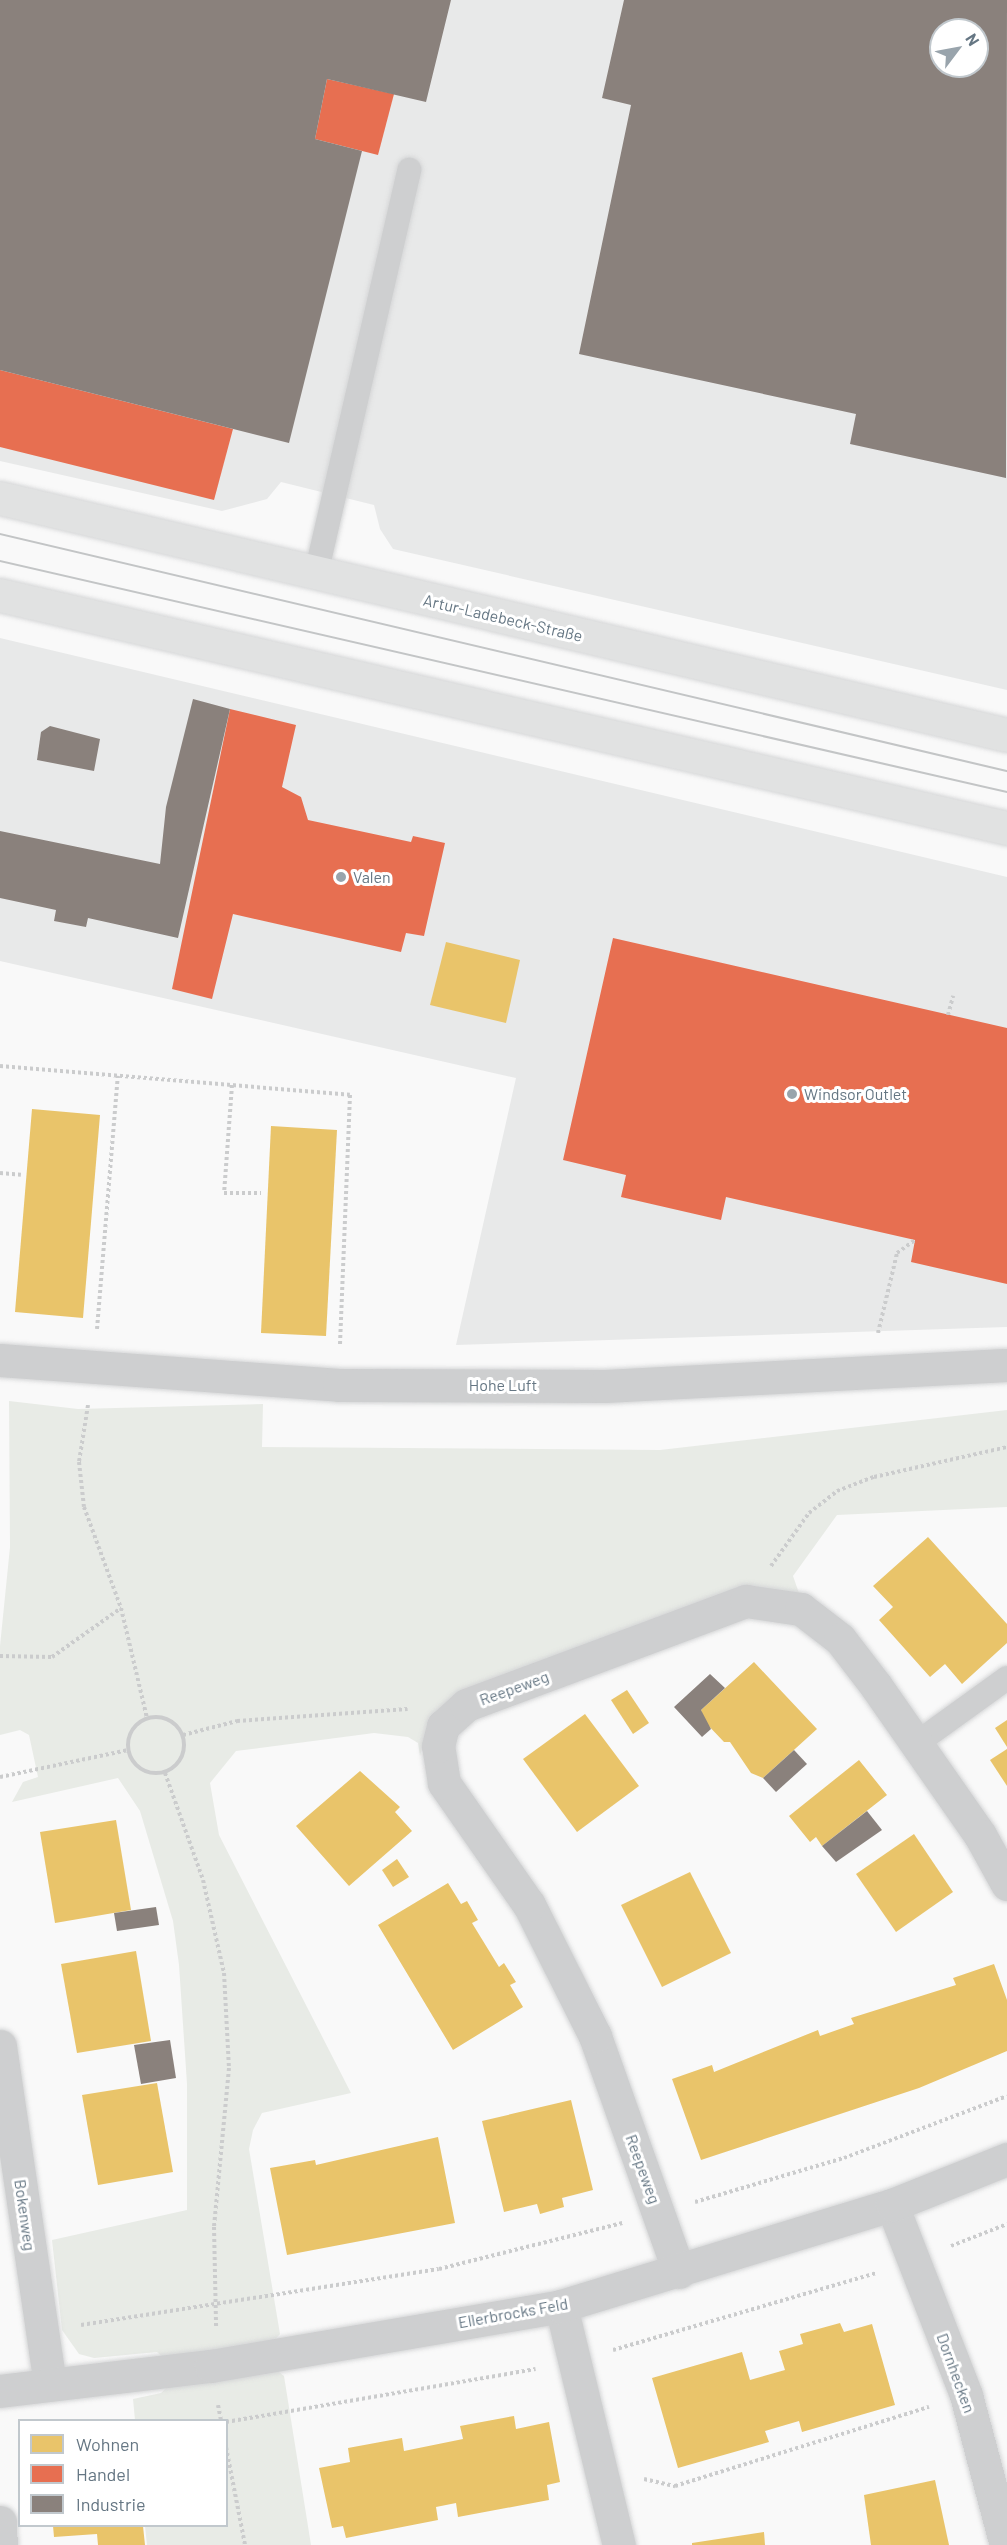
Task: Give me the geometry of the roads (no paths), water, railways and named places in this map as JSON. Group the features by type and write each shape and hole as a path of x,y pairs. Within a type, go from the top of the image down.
{"street":[{"name":"Artur-Ladebeck-Straße","path":"0,498 1007,735"},
{"path":"0,595 1007,828"},
{"name":"Hohe Luft","path":"0,1360 93,1371 339,1385 605,1386 1007,1365"},
{"name":"Reepeweg","path":"679,2272 595,2036 530,1905 444,1783 438,1746 443,1726 466,1705 746,1601 801,1609 840,1640 917,1743 1007,1884"},
{"name":"Bokenweg","path":"0,2046 50,2384"},
{"name":"Ellerbrocks Feld","path":"0,2391 211,2366 561,2306 679,2272 892,2205 1007,2159"},
{"name":"Dornhecken","path":"892,2205 966,2395 1006,2545"},
{"path":"561,2306 605,2470 619,2545"},
{"path":"0,2522 1,2545"}],"lane":[{"path":"316,574 409,170"},
{"path":"917,1743 1007,1678"}],"tram line":[{"path":"0,534 1007,771"},
{"path":"0,561 1007,792"}],"place":[{"name":"Valen","path":"341,877"},
{"name":"Windsor Outlet","path":"792,1094"}]}
